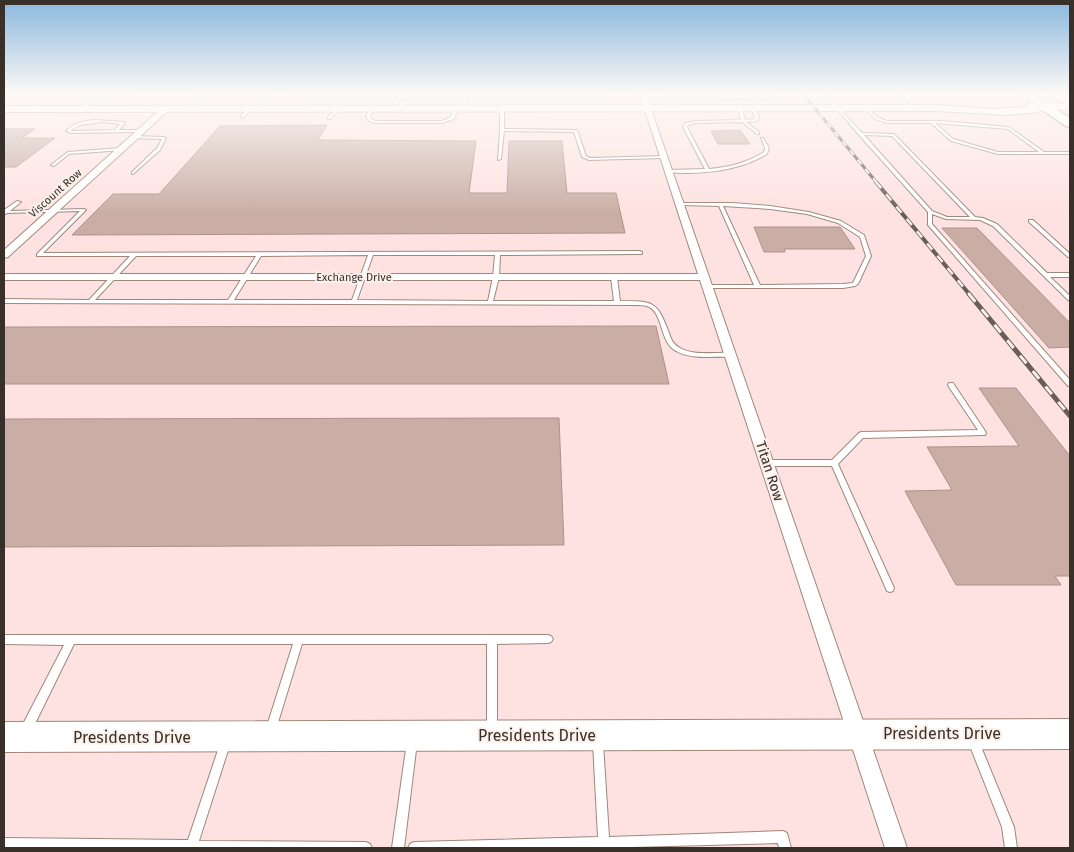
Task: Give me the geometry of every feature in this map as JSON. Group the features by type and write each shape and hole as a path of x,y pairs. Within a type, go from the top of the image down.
{"street":[{"name":"Viscount Row","path":"4,254 136,135"},
{"name":"Titan Row","path":"657,135 896,848"},
{"name":"Exchange Drive","path":"4,276 614,276 707,282"},
{"name":"Presidents Drive","path":"13,737 858,733 1070,734"}],"lane":[{"path":"133,173 159,149 164,138 142,135"},
{"path":"498,159 501,135"},
{"path":"577,135 584,157 589,159 664,158"},
{"path":"689,135 707,170"},
{"path":"861,135 930,212 946,218 981,218 995,225 1070,299"},
{"path":"885,135 893,135 973,218"},
{"path":"946,135 952,140 998,153 1070,153"},
{"path":"1018,135 1043,153"},
{"path":"669,172 730,167 762,156 766,153 767,148 762,139"},
{"path":"53,165 68,153 121,149"},
{"path":"5,213 19,202"},
{"path":"680,204 777,207 838,220 853,226 869,250 868,260 862,275 855,284 758,287 707,282"},
{"path":"720,204 758,287"},
{"path":"5,213 84,210 39,255 640,253"},
{"path":"930,212 930,224 1070,384"},
{"path":"1031,221 1070,256"},
{"path":"490,303 496,276 498,253"},
{"path":"230,302 260,254"},
{"path":"354,302 371,254"},
{"path":"90,302 134,256"},
{"path":"1046,275 1070,275"},
{"path":"614,276 618,303"},
{"path":"4,301 618,303 650,305 659,313 669,344 680,351 696,354 731,354"},
{"path":"767,463 834,464 861,435 983,433 951,385"},
{"path":"834,464 890,588"},
{"path":"492,639 492,735"},
{"path":"4,640 548,639"},
{"path":"13,737 71,640"},
{"path":"269,736 299,640"},
{"path":"970,733 1008,827 1012,848"},
{"path":"598,734 604,842"},
{"path":"398,848 413,735"},
{"path":"192,846 227,736"},
{"path":"414,848 782,837 785,848"},
{"path":"4,844 29,846 366,848"}],"shaded area":[{"path":"4,135 1070,135 1070,848 4,848"}],"building":[{"path":"4,135 27,135 22,138 55,138 16,167 4,167"},
{"path":"212,135 321,135 318,140 476,141 469,193 507,193 509,141 562,141 567,193 616,193 625,233 72,235 113,194 159,194"},
{"path":"713,135 743,135 750,144 718,144"},
{"path":"754,227 840,227 855,249 784,249 785,252 764,252"},
{"path":"942,228 977,228 1070,323 1070,347 1049,348"},
{"path":"656,326 669,384 4,384 4,327"},
{"path":"979,388 1016,388 1070,456 1070,576 1055,576 1061,585 956,585 905,491 952,490 927,447 1019,446"},
{"path":"559,418 564,545 4,547 4,419"}],"railway":[{"path":"837,135 877,183"},
{"path":"876,182 970,295"},
{"path":"969,294 1070,416"}]}
